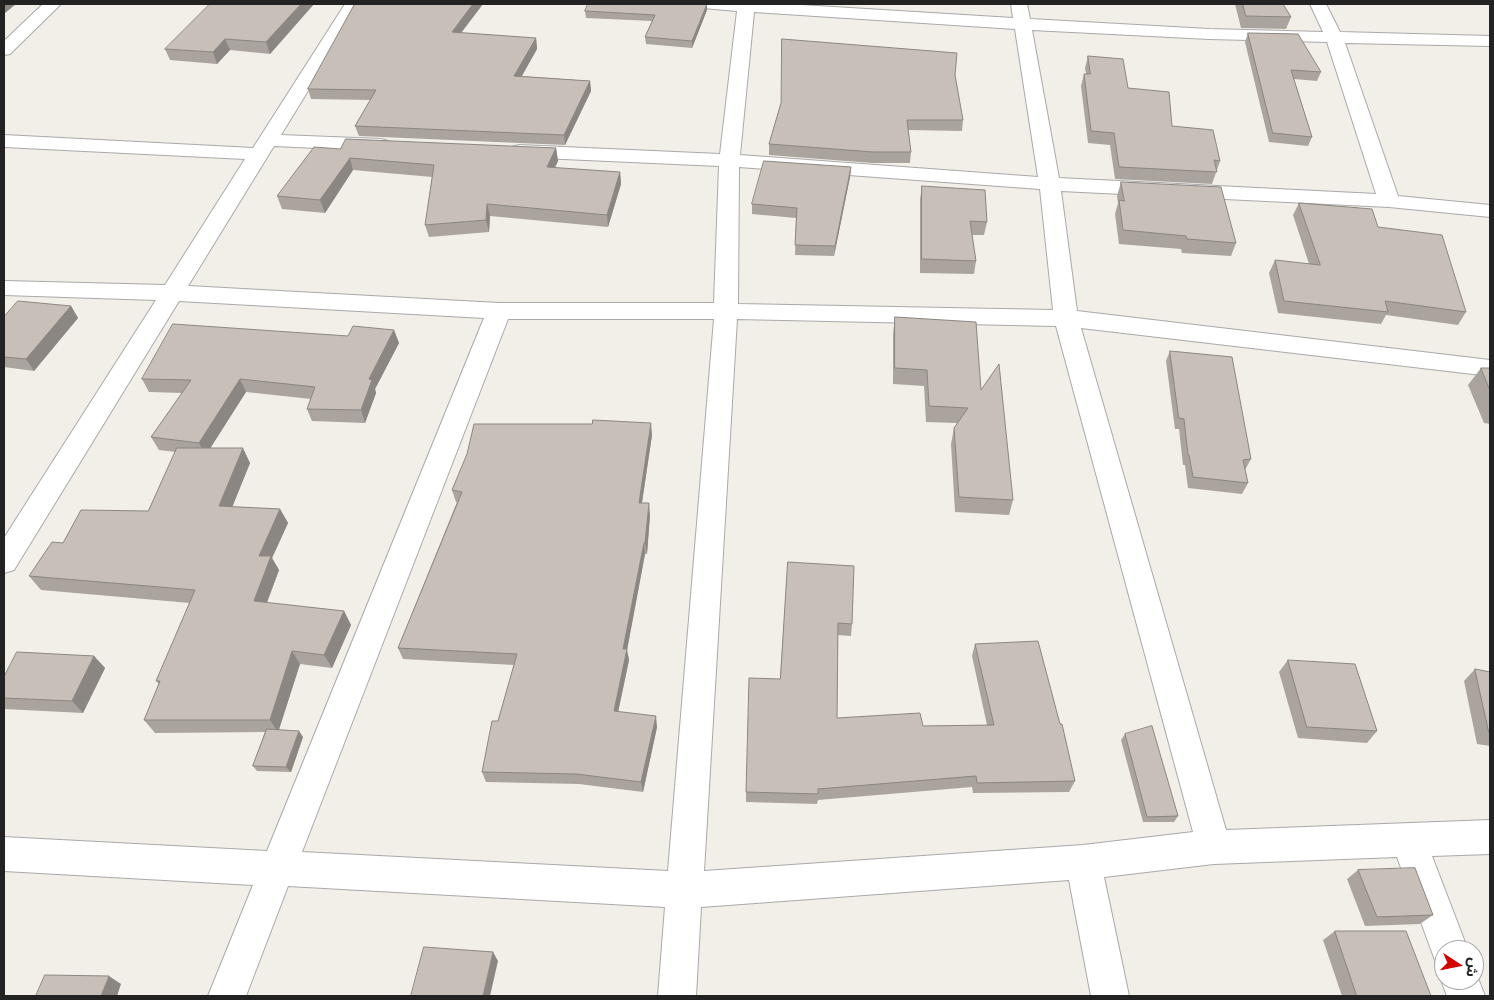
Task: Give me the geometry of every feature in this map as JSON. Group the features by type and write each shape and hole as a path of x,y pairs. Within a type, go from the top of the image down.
{"street":[{"path":"4,50 53,4"},
{"path":"4,562 353,4"},
{"path":"709,4 1021,14 1209,34 1490,41"},
{"path":"1318,4 1334,38 1389,201"},
{"path":"677,996 683,890 726,311 729,160 746,5"},
{"path":"1021,14 1050,184 1066,318 1214,847"},
{"path":"4,141 263,147 405,146"},
{"path":"503,150 729,160 1050,184 1389,201 1490,210"},
{"path":"4,288 172,293 498,311 726,311 1066,318 1490,368"},
{"path":"227,996 498,311"},
{"path":"4,854 683,890 1083,862 1214,847 1409,842 1490,837"},
{"path":"1409,842 1445,940"},
{"path":"1083,862 1110,996"}],"building":[{"path":"210,4 301,4 266,42 225,39 213,52 165,49"},
{"path":"355,4 473,4 452,32 536,38 514,76 590,81 564,135 355,126 376,90 308,89"},
{"path":"588,4 707,4 692,41 645,37 655,15 585,11"},
{"path":"1243,4 1283,4 1291,17 1246,16"},
{"path":"1248,33 1298,34 1321,72 1291,70 1312,137 1273,133"},
{"path":"782,39 957,53 955,75 963,120 907,120 911,152 873,152 769,144 781,103"},
{"path":"1088,56 1123,59 1128,88 1169,92 1172,126 1213,130 1220,161 1214,160 1217,172 1119,167 1114,133 1091,131 1084,74 1090,74"},
{"path":"346,139 556,148 547,167 620,172 607,215 487,204 486,220 425,225 434,165 350,158 320,200 277,196 314,147 340,149"},
{"path":"764,161 851,167 835,246 795,245 797,208 752,204"},
{"path":"1121,182 1221,187 1236,243 1187,239 1186,236 1123,230 1119,200 1124,201"},
{"path":"922,186 985,190 987,222 970,221 976,261 922,259"},
{"path":"1299,203 1372,209 1378,227 1442,235 1466,312 1385,301 1388,312 1284,301 1275,260 1320,265"},
{"path":"18,301 71,306 26,359 4,357 4,317"},
{"path":"895,317 976,322 981,390 999,364 1013,500 959,497 954,428 968,408 929,406 927,370 895,368"},
{"path":"173,324 348,336 353,326 394,330 369,379 372,380 361,410 307,409 315,387 240,379 199,443 151,437 191,380 142,379"},
{"path":"1170,351 1232,357 1251,459 1243,460 1248,483 1193,477 1188,455 1184,419 1179,418"},
{"path":"1481,368 1490,368 1490,390"},
{"path":"593,420 651,423 639,503 649,503 645,543 623,649 627,649 614,711 656,716 641,782 576,774 482,772 492,721 498,721 517,654 398,648 462,492 452,490 467,454 474,424 592,424"},
{"path":"177,448 243,448 219,506 280,509 259,556 271,556 254,601 344,611 324,655 292,651 270,720 144,720 160,681 156,681 195,590 29,576 52,542 63,543 81,510 148,511"},
{"path":"788,562 854,566 852,624 838,623 837,718 920,713 923,726 994,725 975,644 1038,641 1060,724 1062,724 1075,781 977,783 976,776 818,789 818,794 746,792 749,678 780,679"},
{"path":"17,652 94,656 72,701 4,698 4,677"},
{"path":"1288,660 1355,664 1377,731 1307,727"},
{"path":"1475,669 1490,672 1490,732 1489,732"},
{"path":"1152,726 1178,816 1147,817 1125,734"},
{"path":"267,729 299,731 286,767 253,766"},
{"path":"1415,868 1433,915 1377,917 1358,870"},
{"path":"1335,931 1406,931 1431,996 1357,996"},
{"path":"424,947 493,952 483,996 411,996"},
{"path":"45,975 109,976 101,996 36,996"}]}
